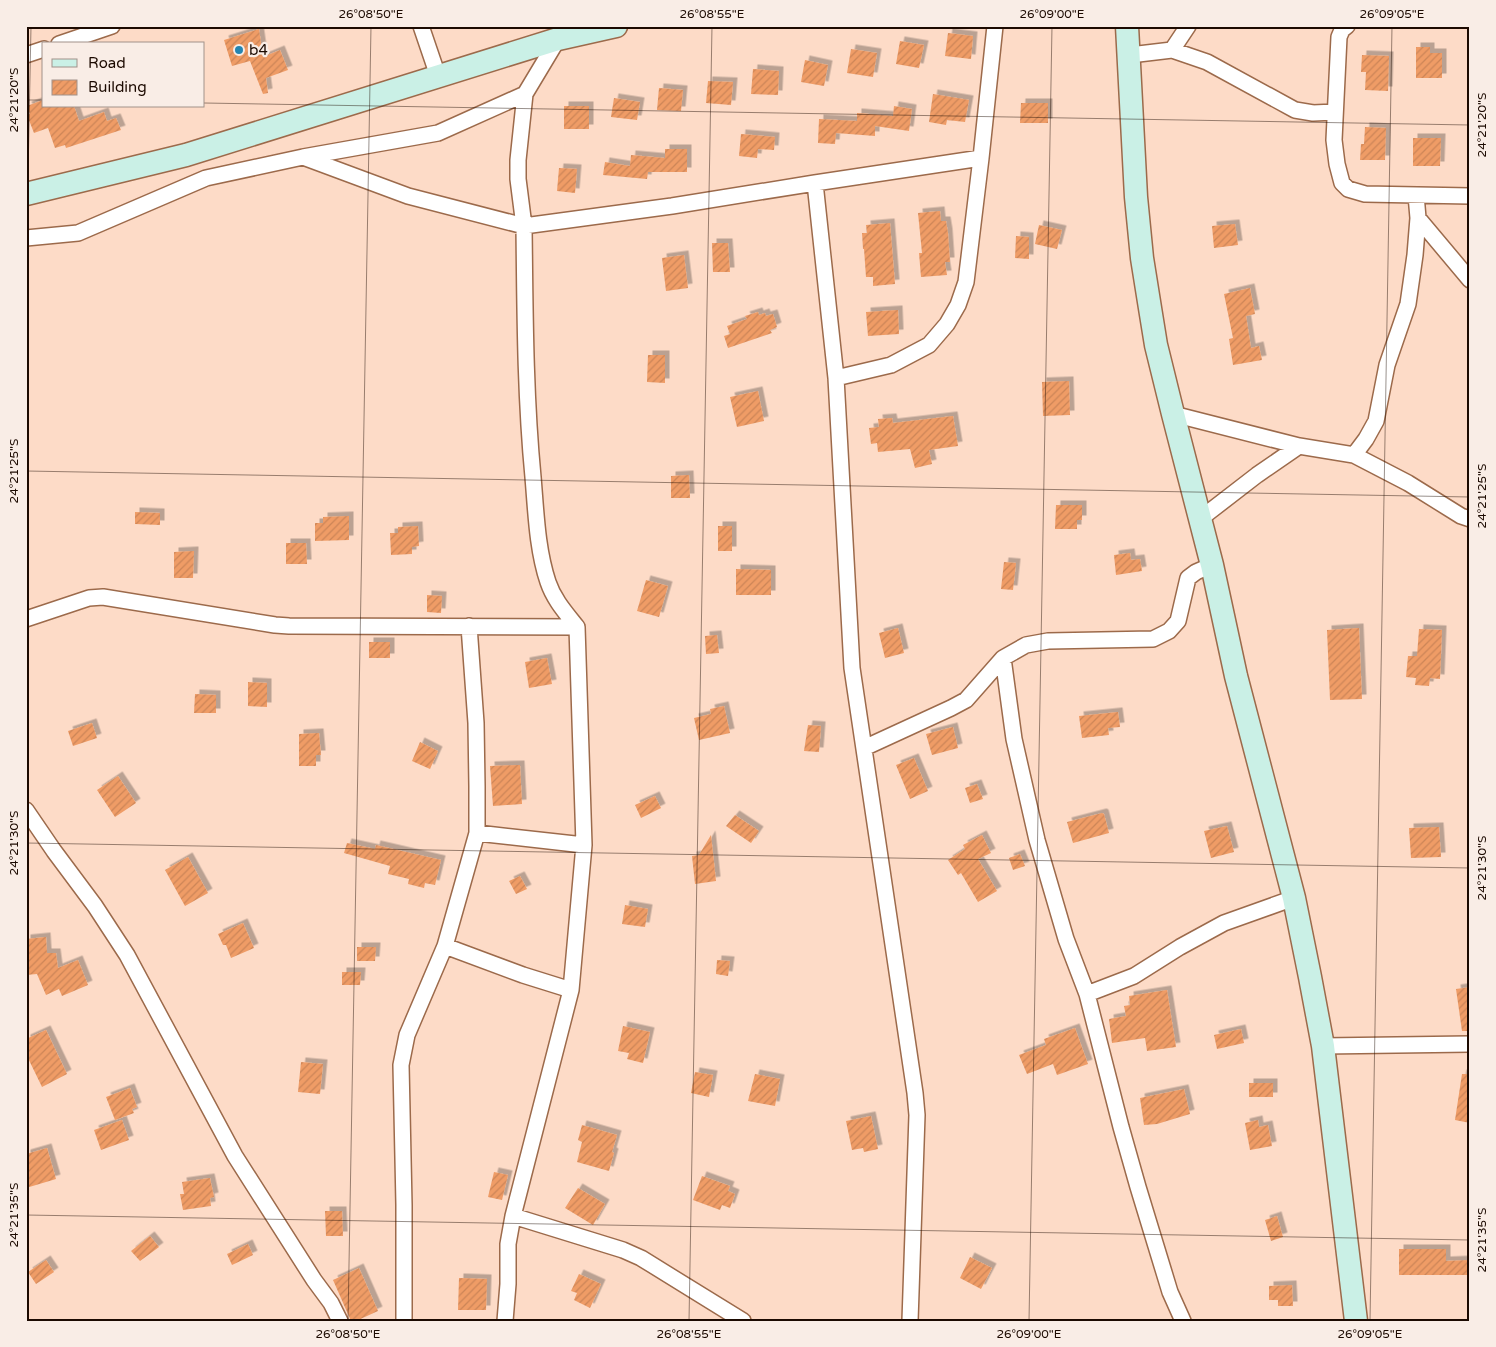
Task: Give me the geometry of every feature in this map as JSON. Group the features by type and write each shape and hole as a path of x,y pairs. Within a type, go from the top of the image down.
{"street":[{"path":"65,42 112,26"},
{"path":"421,26 438,76"},
{"path":"26,180 37,192 186,155 558,39 616,26"},
{"path":"836,378 891,365 929,345 958,305 966,282 995,26"},
{"path":"1128,26 1136,197 1142,258 1156,345 1212,565 1236,676 1294,898 1323,1046 1356,1321"},
{"path":"1172,50 1188,26"},
{"path":"1347,26 1342,30 1339,37 1334,140 1342,183 1348,189 1365,194 1470,196"},
{"path":"505,1321 508,1244 513,1216 571,990 584,845 577,627 557,601 549,584 536,514 526,385 524,226 518,179 518,160 526,94 558,39"},
{"path":"26,55 42,50"},
{"path":"1130,55 1172,50 1207,62 1295,110 1313,113 1335,112"},
{"path":"26,238 78,233 206,178 303,157 438,133 526,94"},
{"path":"303,157 408,196 524,226 672,206 981,158"},
{"path":"815,183 836,378 852,668 917,1115 910,1321"},
{"path":"1354,455 1376,421 1387,365 1408,304 1418,218 1416,195"},
{"path":"1418,218 1470,280"},
{"path":"1173,414 1299,446 1354,455 1408,483 1461,516 1470,519"},
{"path":"1200,519 1257,475 1299,446"},
{"path":"864,748 966,700 1003,658 1026,645 1048,641 1153,639 1169,631 1178,621 1188,578 1212,565"},
{"path":"26,619 89,598 103,598 275,625 308,627 577,627"},
{"path":"404,1321 401,1064 407,1035 445,946 476,833 476,723 469,626"},
{"path":"1003,658 1014,739 1037,840 1066,939 1087,994 1138,1187 1170,1292 1183,1321"},
{"path":"26,810 95,906 127,955 235,1156 314,1280 331,1303 340,1321"},
{"path":"476,833 584,845"},
{"path":"1087,994 1134,976 1180,947 1224,923 1294,898"},
{"path":"445,946 523,975 571,990"},
{"path":"1323,1046 1470,1044"},
{"path":"513,1216 623,1250 641,1258 743,1321"}],"building":[{"path":"259,29 263,57 280,50 288,70 266,78 268,93 263,94 250,61 232,66 224,40"},
{"path":"948,33 973,36 971,59 945,56"},
{"path":"900,41 924,45 919,68 896,64"},
{"path":"1416,47 1430,47 1430,53 1442,53 1442,78 1416,78"},
{"path":"851,49 877,53 873,77 847,73"},
{"path":"1362,55 1389,56 1388,91 1365,90 1366,72 1361,72"},
{"path":"805,60 828,65 824,86 801,82"},
{"path":"753,69 779,71 778,95 751,94"},
{"path":"708,81 733,82 731,105 706,103"},
{"path":"659,88 683,90 681,111 657,110"},
{"path":"933,94 969,100 965,122 947,120 946,125 929,122"},
{"path":"614,98 640,102 637,120 611,117"},
{"path":"42,100 42,108 75,108 79,121 104,112 107,121 116,118 121,130 66,148 65,145 55,148 48,128 34,133 27,115 30,114 27,106"},
{"path":"1021,103 1048,103 1048,123 1020,123"},
{"path":"564,106 589,106 589,129 564,129"},
{"path":"894,106 912,109 909,131 875,126 875,136 836,133 835,144 818,143 819,119 857,121 857,113 893,116"},
{"path":"1365,127 1386,128 1385,160 1360,160 1361,144 1364,144"},
{"path":"741,134 775,137 774,150 758,149 757,158 739,156"},
{"path":"1413,138 1441,138 1440,166 1413,166"},
{"path":"665,149 687,149 687,172 648,172 647,179 603,175 605,162 630,166 631,155 665,158"},
{"path":"559,168 577,169 575,193 557,191"},
{"path":"940,211 941,221 946,221 948,233 950,262 945,262 947,275 921,277 919,253 922,253 918,213"},
{"path":"890,223 895,284 873,286 873,277 866,277 862,233 867,233 866,225"},
{"path":"1235,224 1238,245 1214,248 1212,226"},
{"path":"1039,225 1062,230 1057,249 1035,244"},
{"path":"1016,236 1029,237 1029,259 1015,258"},
{"path":"712,243 728,243 730,272 713,272"},
{"path":"684,255 688,288 666,291 662,258"},
{"path":"1250,288 1255,314 1246,316 1251,348 1259,346 1262,360 1233,365 1229,339 1233,338 1224,294"},
{"path":"898,310 899,334 868,336 866,312"},
{"path":"758,312 759,315 765,313 766,316 773,314 777,327 770,330 772,333 728,348 724,336 730,334 727,326 747,319 745,316"},
{"path":"648,355 665,355 665,383 647,382"},
{"path":"1069,381 1070,415 1043,416 1042,382"},
{"path":"758,391 764,421 737,427 730,397"},
{"path":"953,416 958,446 929,450 932,464 915,468 910,449 878,452 877,443 871,444 869,428 879,427 878,419 892,418 893,423"},
{"path":"689,475 690,498 671,498 671,476"},
{"path":"1056,505 1082,505 1082,520 1077,520 1077,529 1055,529"},
{"path":"135,512 160,513 160,525 135,524"},
{"path":"349,516 349,540 315,541 315,523 323,523 323,517"},
{"path":"418,526 419,546 412,547 412,554 391,555 390,533 398,533 398,527"},
{"path":"718,526 732,526 732,551 718,551"},
{"path":"286,543 306,543 307,564 286,564"},
{"path":"194,551 193,578 174,578 174,552"},
{"path":"1130,553 1131,560 1140,559 1142,571 1116,575 1114,555"},
{"path":"1004,562 1016,563 1013,590 1001,589"},
{"path":"736,569 771,570 771,595 736,595"},
{"path":"646,580 668,586 659,617 637,611"},
{"path":"427,595 442,596 441,613 427,612"},
{"path":"898,628 904,653 885,658 879,633"},
{"path":"1359,628 1362,699 1330,700 1327,630"},
{"path":"1419,629 1442,630 1440,679 1430,678 1429,686 1415,685 1416,678 1406,677 1408,656 1417,656"},
{"path":"717,635 719,653 706,654 705,636"},
{"path":"369,642 390,642 390,658 369,658"},
{"path":"547,658 552,684 529,688 525,662"},
{"path":"248,682 267,683 267,707 248,706"},
{"path":"195,694 216,695 216,713 194,713"},
{"path":"724,706 730,733 699,740 694,718 711,714 710,709"},
{"path":"1118,712 1120,727 1108,728 1109,735 1082,738 1079,716"},
{"path":"92,723 97,738 73,746 68,731"},
{"path":"808,725 821,726 819,752 804,751"},
{"path":"953,727 958,748 932,755 926,734"},
{"path":"319,733 321,755 316,755 316,766 299,766 299,734"},
{"path":"420,742 438,751 430,769 412,761"},
{"path":"914,758 928,791 910,799 896,765"},
{"path":"520,765 522,804 493,806 490,766"},
{"path":"118,776 136,803 115,817 97,790"},
{"path":"977,784 983,799 970,803 965,788"},
{"path":"655,796 661,808 641,818 635,805"},
{"path":"1104,814 1109,833 1073,843 1067,822"},
{"path":"735,815 759,831 751,843 726,826"},
{"path":"1227,826 1234,852 1211,858 1204,831"},
{"path":"1439,827 1441,857 1411,858 1409,828"},
{"path":"711,835 716,881 695,884 692,856 699,855"},
{"path":"982,835 991,853 978,859 997,891 978,902 961,873 958,875 948,860 965,849 963,845"},
{"path":"347,843 375,849 376,845 441,860 435,885 425,883 424,888 408,884 409,879 388,874 390,866 344,853"},
{"path":"1020,854 1025,866 1013,870 1009,858"},
{"path":"188,857 208,893 185,906 165,870"},
{"path":"520,876 527,889 516,894 509,881"},
{"path":"625,905 648,909 645,927 622,924"},
{"path":"243,923 254,948 231,958 226,945 223,945 218,934"},
{"path":"46,937 47,953 56,953 58,968 78,960 88,985 62,996 59,989 46,995 37,974 26,975 26,939"},
{"path":"357,947 376,947 375,961 357,961"},
{"path":"717,960 730,961 728,976 716,974"},
{"path":"342,972 361,972 360,985 342,985"},
{"path":"1470,987 1470,1031 1462,1031 1456,989"},
{"path":"1167,990 1176,1047 1147,1051 1145,1038 1112,1043 1109,1019 1126,1016 1124,1006 1130,1005 1129,996"},
{"path":"623,1026 650,1032 643,1063 627,1059 629,1053 618,1051"},
{"path":"1075,1028 1088,1064 1057,1075 1053,1064 1027,1074 1019,1055 1046,1045 1044,1039"},
{"path":"1241,1029 1244,1043 1217,1049 1214,1035"},
{"path":"46,1030 67,1074 42,1087 26,1054 26,1039"},
{"path":"301,1062 323,1064 320,1094 298,1092"},
{"path":"695,1072 713,1075 709,1097 691,1093"},
{"path":"755,1074 780,1079 775,1106 748,1101"},
{"path":"1462,1074 1470,1074 1470,1123 1455,1120"},
{"path":"1249,1083 1273,1083 1273,1097 1249,1097"},
{"path":"130,1088 137,1107 132,1109 134,1113 115,1120 106,1097"},
{"path":"1184,1089 1190,1114 1157,1124 1144,1125 1140,1098"},
{"path":"871,1116 878,1149 864,1152 863,1148 852,1150 846,1121"},
{"path":"122,1120 129,1140 101,1150 94,1130"},
{"path":"1258,1120 1259,1127 1268,1125 1272,1146 1250,1150 1245,1123"},
{"path":"582,1125 617,1135 609,1171 577,1162 582,1142 578,1140"},
{"path":"47,1148 56,1179 26,1188 26,1154"},
{"path":"494,1172 508,1175 502,1200 488,1197"},
{"path":"702,1176 730,1186 728,1191 735,1194 730,1208 722,1205 720,1210 693,1200"},
{"path":"210,1178 214,1197 210,1198 211,1206 183,1210 180,1194 184,1194 182,1182"},
{"path":"578,1188 605,1204 593,1225 565,1208"},
{"path":"325,1211 342,1211 343,1236 326,1236"},
{"path":"1277,1216 1283,1237 1271,1241 1265,1220"},
{"path":"150,1236 159,1247 140,1261 131,1251"},
{"path":"248,1244 253,1255 232,1265 227,1254"},
{"path":"1399,1249 1446,1249 1446,1261 1470,1260 1470,1275 1399,1275"},
{"path":"970,1257 992,1268 981,1289 960,1278"},
{"path":"46,1260 54,1272 36,1284 28,1272"},
{"path":"359,1268 378,1311 356,1321 351,1321 333,1280"},
{"path":"579,1274 601,1284 590,1308 574,1300 577,1293 571,1291"},
{"path":"459,1278 487,1279 486,1310 458,1310"},
{"path":"1292,1285 1293,1306 1278,1306 1278,1300 1269,1300 1269,1286"}],"place":[{"name":"b4","path":"239,50"}]}
